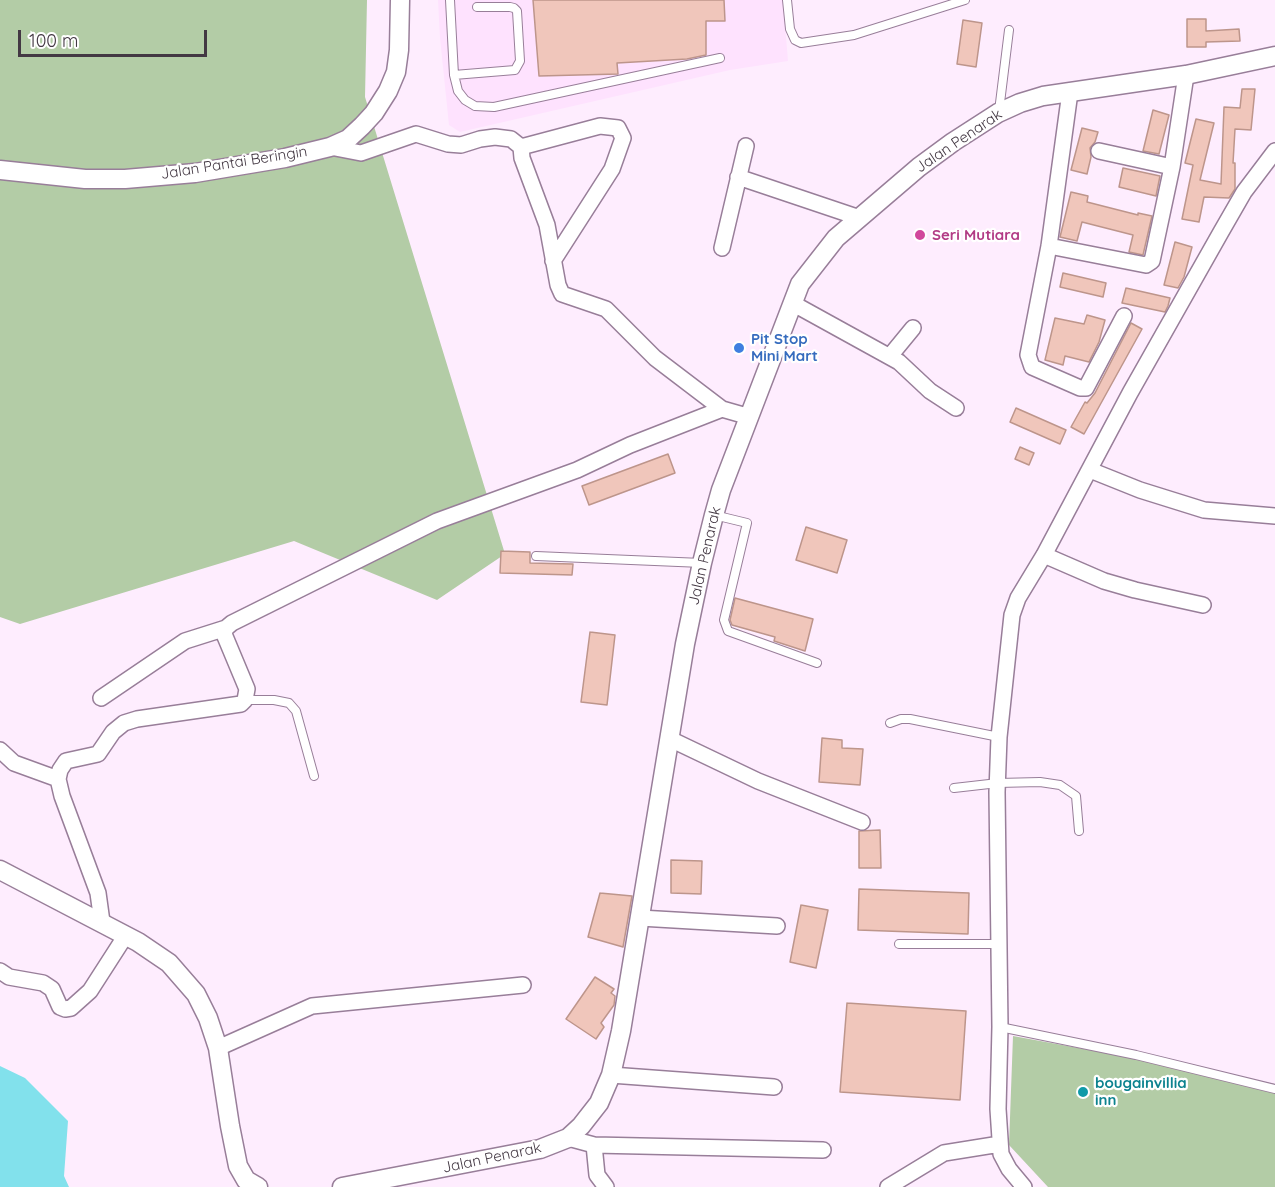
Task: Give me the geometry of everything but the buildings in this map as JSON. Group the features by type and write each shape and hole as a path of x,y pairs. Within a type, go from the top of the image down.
{"street":[{"name":"Jalan Pantai Beringin","path":"0,171 85,179 125,179 195,172 285,158 330,147 348,139 362,126 374,113 388,91 396,72 399,50 400,0"},
{"name":"Jalan Penarak","path":"342,1187 389,1183 540,1149 568,1138 599,1103 611,1075 621,1031 685,644 714,515 721,490 800,284 836,238 919,167 953,142 998,113 1020,103 1070,92 1186,75 1275,56"},
{"path":"1049,246 1146,265 1152,261 1172,167 1186,75"},
{"path":"1070,92 1049,246 1028,355 1032,366 1080,388 1086,388 1124,316"},
{"path":"521,147 600,126 618,128 623,138 612,169 553,261"},
{"path":"330,147 361,153 416,134 448,144 461,145 495,137 511,139 521,147 522,158 547,225 558,285 562,294 606,309 655,358 722,409 750,417"},
{"path":"722,248 746,146"},
{"path":"1099,151 1172,167"},
{"path":"1024,1187 1009,1169 1001,1154 998,1109 999,737 1012,615 1018,598 1044,555 1130,393 1244,192 1275,151"},
{"path":"738,177 860,218"},
{"path":"792,303 890,356 930,391 956,408"},
{"path":"890,356 913,328"},
{"path":"102,922 98,893 62,795 58,779 60,770 66,761 98,754 113,732 124,723 137,719 241,704 245,700 247,688 224,634 232,622 437,521 577,470 630,445 722,409"},
{"path":"1090,470 1140,490 1204,510 1275,516"},
{"path":"1044,555 1104,581 1203,605"},
{"path":"101,698 185,641 226,628"},
{"path":"670,739 758,781 862,822"},
{"path":"0,750 14,763 58,779"},
{"path":"0,870 126,935 169,963 195,994 208,1018 218,1047 238,1166 246,1180 256,1186"},
{"path":"640,918 777,926"},
{"path":"0,971 9,977 43,983 52,989 60,1006 65,1009 71,1008 90,991 126,935"},
{"path":"218,1047 312,1006 523,985"},
{"path":"611,1075 774,1087"},
{"path":"568,1138 594,1145 823,1150"},
{"path":"888,1187 944,1153 1000,1144"},
{"path":"594,1145 597,1175 604,1186"}],"lane":[{"path":"450,0 454,75 458,91 465,100 475,106 494,107 720,58"},
{"path":"787,0 790,29 795,40 801,43 854,35 965,0"},
{"path":"454,75 515,70 520,61 517,11 510,7 477,7"},
{"path":"998,113 1009,30"},
{"path":"714,515 747,523 724,620 728,631 817,663"},
{"path":"536,556 702,563"},
{"path":"245,700 274,700 289,703 296,711 314,776"},
{"path":"890,723 910,719 999,737"},
{"path":"954,788 998,783 1040,782 1060,785 1076,796 1079,831"},
{"path":"899,944 999,944"},
{"path":"1000,1027 1137,1055 1275,1089"}],"shaded area":[{"path":"438,0 783,0 788,61 730,70 460,132 449,125"}],"green space":[{"path":"0,0 367,0 365,97 505,554 437,600 294,541 20,624 0,617"},
{"path":"1013,1036 1275,1084 1275,1187 1048,1187 1009,1145"}],"water":[{"path":"0,1066 25,1078 68,1121 64,1176 69,1187 0,1187"}],"place":[{"name":"Seri Mutiara","path":"920,235"},
{"name":"Pit Stop Mini Mart","path":"739,348"},
{"name":"bougainvillia inn","path":"1083,1092"}]}
